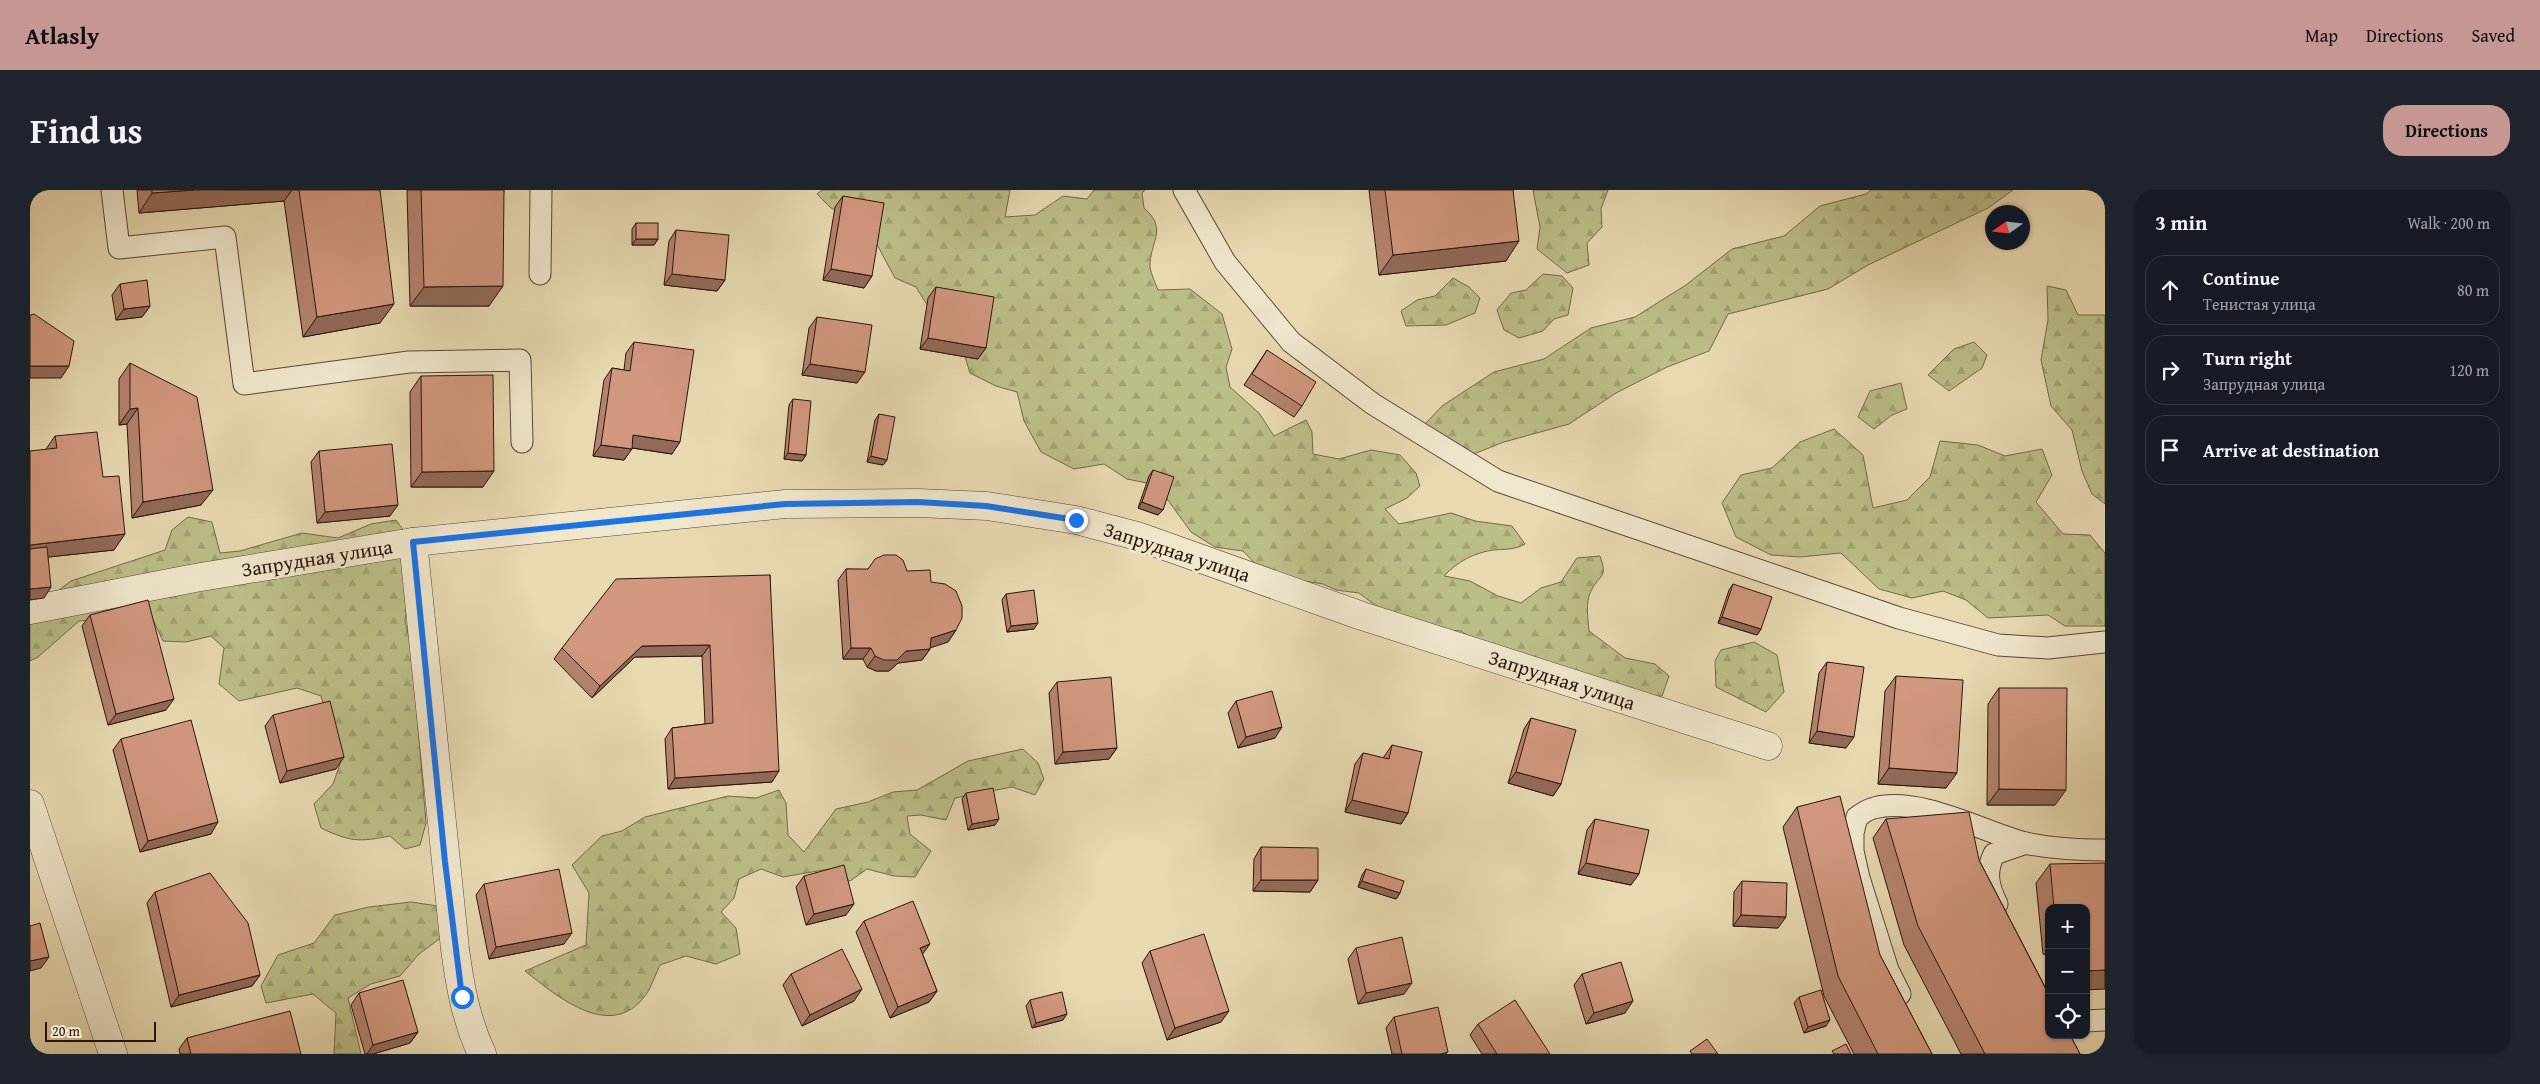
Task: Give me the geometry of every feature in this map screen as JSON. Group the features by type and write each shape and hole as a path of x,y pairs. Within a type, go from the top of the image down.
{"street":[{"name":"Запрудная улица","path":"30,610 195,578 413,542 785,504 918,502 996,507 1076,520 1137,536 1362,616 1768,746"},
{"path":"413,542 455,949 462,997 473,1034 482,1054"},
{"path":"30,804 112,1054"}],"lane":[{"path":"112,190 119,248 225,237 244,384 409,362 520,360 522,442"},
{"path":"540,274 541,190"},
{"path":"1184,190 1225,262 1290,342 1373,404 1498,481 1899,618 1998,645 2048,648 2105,642"},
{"path":"1910,1012 1888,970 1859,878 1853,851 1857,817 1873,808 1902,806 1934,812 2026,843 2060,850 2105,850"},
{"path":"2008,923 1989,888 1988,865 1994,854 2026,843"},
{"path":"2090,1021 2105,1020"}],"green space":[{"path":"822,190 1010,190 1005,217 1035,215 1063,196 1087,199 1094,190 1145,190 1142,193 1144,208 1151,215 1157,228 1150,266 1158,290 1190,289 1222,314 1232,349 1226,367 1230,387 1259,413 1274,436 1306,420 1312,432 1313,454 1339,459 1371,450 1400,455 1416,473 1420,486 1407,498 1385,509 1399,524 1451,513 1475,521 1512,526 1525,544 1514,548 1479,553 1461,562 1444,576 1470,581 1498,596 1521,603 1541,588 1561,582 1577,558 1600,556 1603,572 1594,585 1588,600 1589,631 1625,658 1655,664 1669,676 1662,696 1648,698 1490,652 1461,631 1438,630 1404,622 1359,593 1336,590 1323,584 1266,575 1243,551 1215,547 1191,532 1157,485 1127,479 1104,464 1074,469 1041,452 1024,421 1017,392 996,386 970,373 952,314 931,311 916,287 895,278 874,239 854,219 831,208 817,194"},
{"path":"1533,190 1608,190 1601,209 1602,227 1587,243 1589,265 1567,273 1537,249 1540,227"},
{"path":"1871,190 2013,190 1992,205 1985,205 1985,209 1868,265 1828,289 1728,314 1709,351 1667,367 1616,393 1569,424 1504,442 1461,459 1412,438 1442,406 1494,372 1544,359 1591,328 1635,317 1686,285 1732,249 1784,236 1820,206 1866,194"},
{"path":"1543,274 1562,276 1573,288 1568,315 1554,319 1543,331 1519,338 1504,330 1497,310 1511,293 1526,290"},
{"path":"1453,278 1469,287 1480,298 1475,313 1446,325 1406,326 1401,311 1417,300 1435,296"},
{"path":"2047,286 2066,290 2078,315 2105,315 2105,504 2092,494 2082,471 2072,430 2051,406 2041,360 2048,320"},
{"path":"1974,342 1987,355 1982,368 1949,391 1928,375 1954,349"},
{"path":"1901,383 1907,409 1892,415 1874,429 1858,417 1870,391"},
{"path":"1834,429 1863,455 1873,508 1907,500 1930,477 1940,441 1978,445 2005,456 2042,449 2052,475 2036,502 2063,534 2090,535 2105,553 2105,626 2065,626 2048,615 1988,618 1966,600 1943,591 1912,598 1879,589 1841,553 1800,557 1771,555 1736,537 1722,503 1741,475 1772,468 1800,442"},
{"path":"188,517 212,522 220,553 240,551 302,533 338,538 371,524 396,520 412,542 410,583 405,621 411,644 426,823 420,845 405,849 390,836 355,840 321,828 314,804 333,784 341,761 321,696 297,688 239,701 219,684 224,648 211,636 186,642 163,641 149,611 112,619 79,621 38,657 30,661 30,612 71,581 165,550 172,530"},
{"path":"1754,642 1777,655 1784,692 1766,712 1716,687 1715,661 1721,650"},
{"path":"1023,749 1038,763 1044,779 1035,795 1012,787 955,798 946,820 921,815 907,816 910,834 931,851 915,877 894,876 867,869 850,881 829,869 783,877 761,869 739,879 734,898 721,912 736,928 740,954 716,964 686,956 660,965 649,990 635,1006 620,1014 604,1015 587,1011 554,993 525,971 586,945 589,893 572,865 602,836 622,831 645,817 728,796 756,798 779,790 786,803 788,835 804,852 836,809 868,802 893,792 917,790 968,761"},
{"path":"411,902 438,906 446,934 419,954 400,976 371,984 348,998 361,1054 334,1054 336,1013 313,994 266,1003 261,986 278,955 314,943 335,915 369,907"}],"building":[{"path":"152,190 194,190 152,193"},
{"path":"299,190 380,190 394,304 317,317"},
{"path":"421,190 504,190 503,286 424,287"},
{"path":"1385,190 1513,190 1519,241 1393,255"},
{"path":"843,196 884,203 872,276 831,269"},
{"path":"636,223 658,223 658,239 636,239"},
{"path":"676,230 729,235 725,280 672,274"},
{"path":"147,280 150,306 124,309 120,284"},
{"path":"936,287 994,297 986,348 928,338"},
{"path":"34,314 74,341 69,366 30,366 30,315"},
{"path":"817,317 872,325 865,372 810,364"},
{"path":"634,342 694,350 680,442 633,435 632,449 601,445 612,368 630,371"},
{"path":"1267,350 1316,382 1302,406 1252,374"},
{"path":"130,363 197,397 213,490 143,502 138,408 130,409"},
{"path":"493,375 494,471 422,472 421,376"},
{"path":"793,399 811,401 806,455 788,453"},
{"path":"879,414 895,417 887,460 871,456"},
{"path":"97,432 103,477 119,476 125,534 30,545 30,451 57,448 55,436"},
{"path":"392,444 398,505 325,512 319,451"},
{"path":"1153,470 1174,477 1163,510 1142,502"},
{"path":"47,547 51,587 30,589 30,549"},
{"path":"884,555 896,555 903,560 907,571 930,570 931,582 945,584 956,591 962,606 962,618 956,630 931,638 930,649 906,651 897,660 884,660 875,656 871,648 851,648 846,569 868,569 875,559"},
{"path":"770,575 779,771 675,778 672,728 713,723 710,645 642,646 600,686 562,648 616,579"},
{"path":"1733,584 1772,597 1761,629 1722,617"},
{"path":"1034,590 1038,623 1011,626 1006,594"},
{"path":"148,600 174,699 116,714 90,615"},
{"path":"1827,662 1864,667 1854,737 1817,731"},
{"path":"1896,676 1963,680 1957,773 1889,768"},
{"path":"1111,677 1117,748 1063,752 1057,682"},
{"path":"1999,688 2067,688 2066,790 1999,789"},
{"path":"1272,691 1282,727 1246,737 1236,701"},
{"path":"330,701 344,757 287,771 273,715"},
{"path":"1531,718 1576,730 1561,784 1516,772"},
{"path":"191,720 218,822 148,841 121,739"},
{"path":"1392,745 1422,752 1408,813 1352,800 1363,753 1389,759"},
{"path":"993,788 999,819 972,824 966,793"},
{"path":"1840,796 1880,955 1932,1054 1878,1054 1838,976 1797,807"},
{"path":"1969,812 1979,860 2045,987 2045,1039 2072,1039 2080,1054 1985,1054 1918,926 1886,819"},
{"path":"1595,819 1649,830 1639,874 1586,863"},
{"path":"1261,847 1318,848 1318,880 1261,880"},
{"path":"2105,863 2105,970 2090,971 2090,904 2054,904 2050,864"},
{"path":"844,865 854,904 814,914 804,876"},
{"path":"559,869 572,933 496,947 484,884"},
{"path":"1366,869 1404,881 1400,893 1362,881"},
{"path":"210,873 248,923 260,975 179,995 155,892"},
{"path":"1742,881 1787,883 1786,917 1741,915"},
{"path":"913,901 930,944 920,948 937,991 898,1007 864,921"},
{"path":"40,923 49,957 30,961 30,926"},
{"path":"1204,934 1229,1011 1175,1028 1150,951"},
{"path":"1402,937 1412,983 1366,993 1356,948"},
{"path":"842,949 862,989 810,1015 791,974"},
{"path":"1621,962 1633,1001 1594,1013 1582,974"},
{"path":"403,980 418,1032 373,1045 359,993"},
{"path":"1821,990 1830,1020 1808,1027 1799,997"},
{"path":"1062,992 1067,1014 1036,1023 1030,1000"},
{"path":"1515,1000 1550,1054 1497,1054 1478,1024"},
{"path":"1438,1007 1448,1052 1441,1054 1402,1054 1394,1017"},
{"path":"290,1011 301,1054 191,1054 187,1038"},
{"path":"1707,1039 1718,1054 1692,1054 1690,1051"},
{"path":"1846,1044 1851,1054 1834,1054 1832,1051"}],"route":[{"path":"462,997 445,862 413,542 785,504 918,502 986,506 1076,520"}]}
